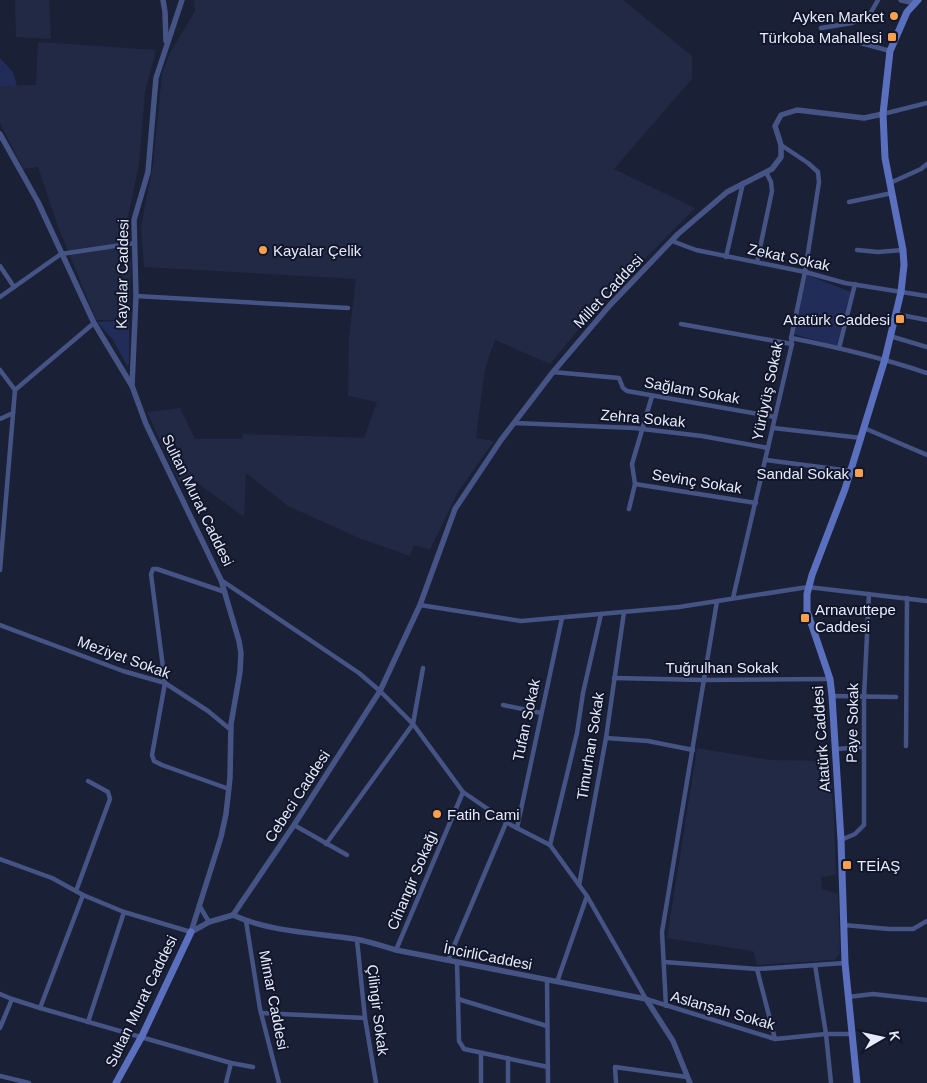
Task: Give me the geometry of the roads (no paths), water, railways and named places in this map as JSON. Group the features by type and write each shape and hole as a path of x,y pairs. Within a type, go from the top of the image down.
{"main road":[{"name":"Atatürk Caddesi","path":"857,1083 845,963 841,840 832,696 830,679 806,602 808,587 862,438 901,292 904,265 903,250 883,144 883,114 890,51 907,12 916,1"},
{"name":"Sultan Murat Caddesi","path":"116,1083 142,1036 191,932"}],"street":[{"path":"163,0 167,46"},
{"name":"Kayalar Caddesi","path":"132,386 136,296 134,220 148,172 156,78 182,0"},
{"path":"821,28 852,23 870,14 878,0"},
{"path":"901,0 916,1"},
{"path":"835,36 890,51"},
{"path":"883,114 927,103"},
{"name":"Millet Caddesi","path":"420,605 454,509 501,440 553,372 610,305 672,241 727,192 772,169 781,157 781,145 775,126 780,115 796,110 864,118 883,114"},
{"name":"Sultan Murat Caddesi","path":"0,134 38,202 94,323 132,386 146,424 221,580 239,641 241,653 240,672 231,730 229,789 221,837 191,932"},
{"name":"Yürüyüş Sokak","path":"733,598 766,460 791,341 805,272 819,182 818,172 781,145"},
{"path":"890,184 921,169 927,164"},
{"path":"757,262 772,191 771,182 766,172"},
{"path":"726,257 743,184"},
{"path":"849,202 892,193"},
{"name":"Zekat Sokak","path":"672,241 696,250 726,257 805,272 855,284 927,296"},
{"path":"0,297 61,254 135,243"},
{"path":"857,250 878,252 903,250"},
{"path":"0,266 14,287"},
{"path":"839,348 855,284"},
{"path":"136,296 348,308"},
{"path":"896,314 927,320"},
{"path":"15,390 94,323"},
{"path":"682,324 839,348 884,359 927,373"},
{"path":"890,336 927,347"},
{"path":"0,370 15,390 0,570"},
{"name":"Sağlam Sokak","path":"553,372 619,378 622,381 623,388 627,391 775,417"},
{"path":"629,509 635,484 632,464 652,396"},
{"path":"0,419 13,413"},
{"name":"Zehra Sokak","path":"515,423 642,429 702,436 768,448"},
{"path":"773,428 862,438"},
{"path":"864,428 927,455"},
{"path":"766,460 851,471"},
{"name":"Sevinç Sokak","path":"635,484 756,503"},
{"path":"225,592 154,569 151,579 165,683 152,755 154,761 229,789"},
{"path":"221,580 359,673 413,724 463,792 506,822 550,846 587,896 646,999 673,1041 689,1080"},
{"path":"420,605 521,621 679,607 808,587 927,601"},
{"name":"Paye Sokak","path":"841,840 856,834 864,825 864,697 870,594"},
{"path":"906,746 907,598"},
{"path":"666,1006 662,932 717,601"},
{"name":"Cebeci Caddesi","path":"234,914 380,691 420,605"},
{"name":"Timurhan Sokak","path":"579,885 606,738 624,612"},
{"path":"550,846 601,614"},
{"name":"Tufan Sokak","path":"517,828 562,618"},
{"name":"Meziyet Sokak","path":"0,625 123,671 165,683 208,711 231,730"},
{"path":"326,844 413,724 424,668"},
{"name":"Tuğrulhan Sokak","path":"614,678 704,680 830,679"},
{"path":"832,696 896,697"},
{"path":"503,705 541,713"},
{"path":"606,738 648,740 693,750"},
{"path":"836,749 864,747"},
{"path":"76,891 110,800 108,792 88,781"},
{"name":"Cihangir Sokağı","path":"396,950 463,792"},
{"path":"448,960 506,822"},
{"path":"294,825 347,855"},
{"path":"0,859 52,878 83,895 124,912 191,932 209,922 234,914"},
{"path":"40,1008 83,895"},
{"path":"557,982 587,896"},
{"path":"199,905 209,922"},
{"path":"88,1022 124,912"},
{"name":"İncirliCaddesi","path":"234,914 246,921 357,940 396,950 646,999"},
{"path":"844,925 913,929 927,920"},
{"name":"Mimar Caddesi","path":"246,921 261,1013 279,1083"},
{"name":"Çilingir Sokak","path":"357,940 365,1018 376,1083"},
{"path":"457,962 459,1041 464,1049 548,1067"},
{"path":"664,962 757,969 845,963"},
{"path":"815,965 826,1034 831,1083"},
{"path":"757,969 775,1039"},
{"path":"547,980 548,1083"},
{"path":"0,994 88,1022 231,1063 253,1067"},
{"path":"848,997 873,994 927,1000"},
{"path":"0,1028 12,999"},
{"path":"458,999 547,1026"},
{"name":"Aslanşah Sokak","path":"646,999 775,1039 826,1034 853,1034"},
{"path":"261,1013 365,1018"},
{"path":"481,1053 481,1083"},
{"path":"508,1058 508,1083"},
{"path":"226,1083 231,1063"},
{"path":"616,1083 615,1067 689,1080"},
{"path":"0,1076 29,1083"}],"place":[{"name":"Ayken Market","path":"894,16"},
{"name":"Türkoba Mahallesi","path":"892,37"},
{"name":"Kayalar Çelik","path":"263,250"},
{"name":"Atatürk Caddesi","path":"900,319"},
{"name":"Sandal Sokak","path":"859,473"},
{"name":"Arnavuttepe Caddesi","path":"805,618"},
{"name":"Fatih Cami","path":"437,814"},
{"name":"TEİAŞ","path":"847,865"}]}
